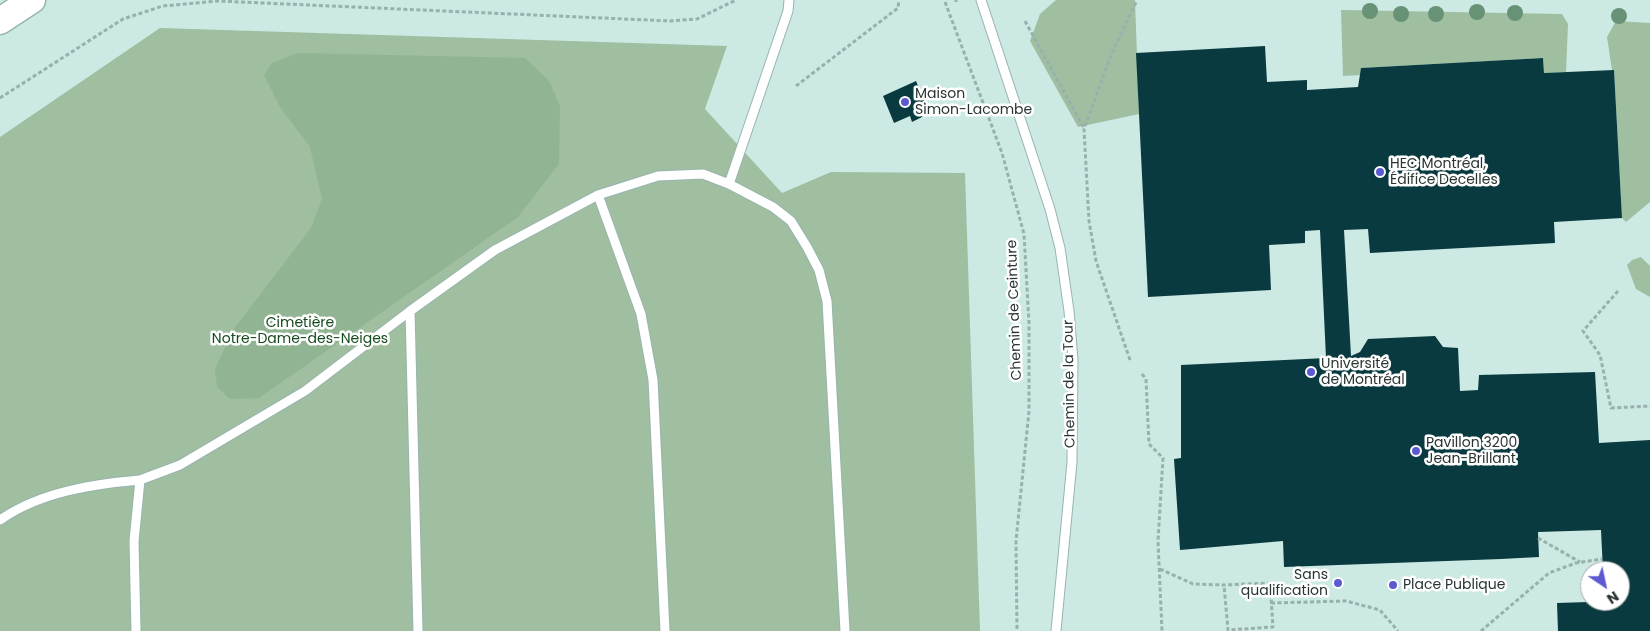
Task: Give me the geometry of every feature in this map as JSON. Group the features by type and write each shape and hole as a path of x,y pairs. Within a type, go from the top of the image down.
{"main road":[{"path":"0,21 32,0"}],"lane":[{"path":"729,184 788,11 789,0"},
{"name":"Chemin de la Tour","path":"981,0 1048,200 1060,248 1069,311 1073,360 1072,462 1056,631"},
{"path":"0,520 10,513 51,495 112,482 140,480 180,466 305,391 410,311 495,250 598,195 658,176 703,174 729,184 773,207 791,221 819,270 827,301 845,631"},
{"path":"598,195 641,314 653,380 664,631"},
{"path":"410,311 418,631"},
{"path":"136,631 134,541 140,480"}],"path":[{"path":"0,98 123,19 178,2 218,1 670,21 698,19 736,0"},
{"path":"796,86 898,8 899,0"},
{"path":"1130,360 1096,260 1089,222 1084,129 1111,55 1137,0"},
{"name":"Chemin de Ceinture","path":"945,2 1002,152 1024,234 1029,323 1029,411 1016,542 1017,631"},
{"path":"1025,21 1084,129"},
{"path":"1618,291 1583,331 1600,355 1611,408 1650,406"},
{"path":"1142,374 1146,378 1149,444 1163,458 1158,541 1162,631"},
{"path":"1538,538 1580,561"},
{"path":"1588,561 1602,559"},
{"path":"1481,631 1549,573 1580,562"},
{"path":"1160,570 1193,584 1224,586 1270,583 1273,626 1227,630 1224,586"},
{"path":"1271,604 1346,601 1380,610 1398,631"}],"green space":[{"path":"1056,0 1135,0 1139,114 1078,127 1030,41 1040,14"},
{"path":"1341,10 1562,14 1568,24 1566,72 1544,73 1543,58 1362,68 1361,75 1343,76"},
{"path":"1616,21 1650,23 1650,202 1626,222 1622,218 1614,70 1612,70 1607,37"},
{"name":"Cimetière Notre-Dame-des-Neiges","path":"160,28 727,46 705,109 782,193 831,172 965,173 980,631 0,631 0,137"},
{"path":"298,53 525,58 549,81 560,106 559,164 518,217 259,398 230,399 217,387 215,369 233,330 311,228 322,199 310,147 280,107 264,75 272,63"},
{"path":"1641,257 1650,266 1650,297 1636,289 1627,265 1632,260"}],"building":[{"path":"1265,46 1267,82 1307,80 1307,90 1358,87 1361,68 1543,58 1544,73 1614,70 1622,218 1554,222 1555,243 1370,253 1368,229 1344,230 1351,356 1360,352 1368,339 1435,336 1443,347 1458,348 1460,391 1478,390 1479,375 1595,372 1599,443 1650,440 1650,631 1558,631 1557,603 1580,602 1580,611 1630,611 1630,561 1603,561 1601,530 1538,532 1539,557 1501,559 1284,567 1283,541 1180,550 1174,459 1181,458 1181,365 1326,358 1320,230 1305,231 1305,243 1269,245 1271,290 1148,297 1136,53"},
{"name":"Maison Simon-Lacombe","path":"916,81 927,108 920,111 922,117 912,122 910,116 894,123 883,96"}],"place":[{"name":"Maison Simon-Lacombe","path":"905,102"},
{"name":"HEC Montréal, Édifice Decelles","path":"1380,172"},
{"name":"Université de Montréal","path":"1311,372"},
{"name":"Pavillon 3200 Jean-Brillant","path":"1416,451"},
{"name":"Sans qualification","path":"1338,583"},
{"name":"Place Publique","path":"1393,585"}]}
